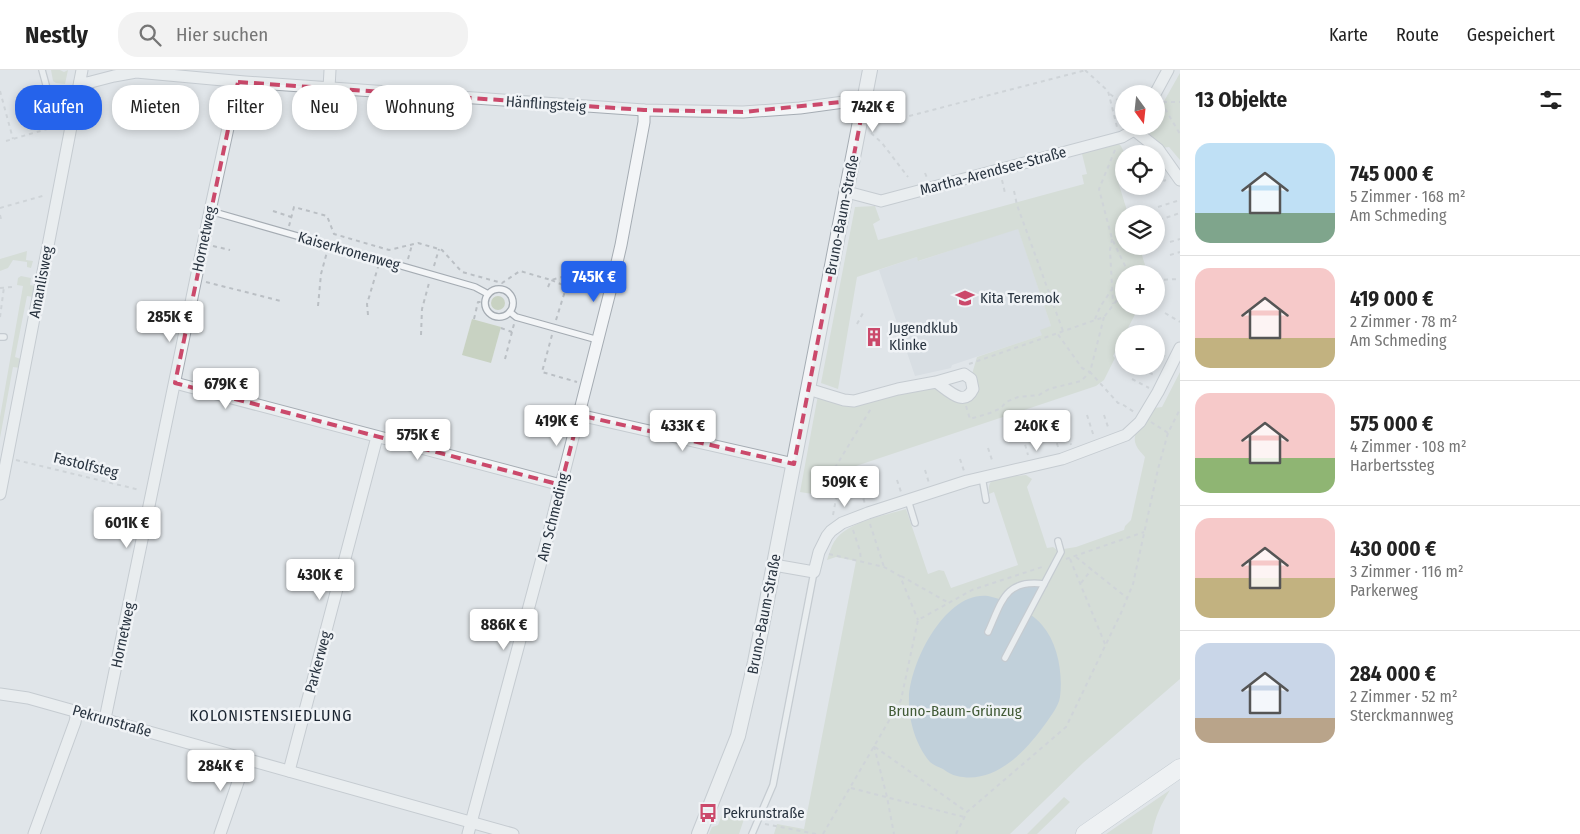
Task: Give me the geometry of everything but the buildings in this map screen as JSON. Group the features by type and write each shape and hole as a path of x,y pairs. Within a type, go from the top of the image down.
{"main road":[{"path":"1085,834 1124,805 1180,768"}],"street":[{"name":"Amanlisweg","path":"79,85 82,70"},
{"path":"329,85 330,70"},
{"name":"Bruno-Baum-Straße","path":"699,834 738,736 755,662 870,70"},
{"path":"1160,85 1168,70"},
{"name":"Hänflingsteig","path":"80,82 86,83 136,72 292,86"},
{"name":"Hornetweg","path":"105,719 238,82"},
{"name":"Hänflingsteig","path":"357,90 644,110 742,112 800,108 851,101 864,103"},
{"name":"Am Schmeding","path":"468,834 612,286 644,122 644,110"},
{"name":"Amanlisweg","path":"0,494 70,130"},
{"name":"Martha-Arendsee-Straße","path":"846,192 881,201 1125,135"},
{"path":"1143,135 1158,149 1180,180"},
{"path":"774,565 814,572 819,552 830,531 842,523 982,477 1062,459 1126,435 1140,422 1164,381 1180,348"},
{"path":"808,389 844,400 854,401 898,388 936,382 959,374 968,375 972,380 973,389 964,398 953,395 936,382"},
{"path":"175,383 561,485"},
{"path":"579,415 794,464"},
{"name":"Parkerweg","path":"289,771 377,437"},
{"name":"Pekrunstraße","path":"0,694 28,698 105,719 513,834"},
{"path":"34,834 77,712"},
{"path":"220,834 246,759"}],"lane":[{"path":"42,70 46,85"},
{"name":"Kaiserkronenweg","path":"210,211 475,287 488,294 492,290 498,289 508,292 512,296 513,302 510,312"},
{"path":"488,294 485,302 486,310 495,316 506,316 510,312 516,317 598,340"},
{"path":"982,477 986,500"},
{"path":"908,500 915,522"},
{"path":"1005,658 1062,552 1058,541"},
{"path":"752,834 775,777 814,572"},
{"path":"988,632 1002,600 1012,588 1023,584 1044,584"}],"path":[{"path":"886,122 1086,70 1115,97"},
{"path":"0,91 13,139"},
{"path":"1109,92 1118,129 1122,137 1099,189 1112,239 1124,265"},
{"path":"1180,102 1161,102 1180,134"},
{"path":"6,141 44,130"},
{"path":"867,131 882,143 908,177"},
{"path":"1000,175 1005,193"},
{"path":"1014,191 1017,205 1063,332"},
{"path":"0,208 58,192"},
{"path":"1164,205 1180,200"},
{"path":"287,233 294,206 327,216 334,234 389,250 418,243 442,250 462,272 502,283 520,271 551,280 566,288"},
{"path":"273,211 291,217"},
{"path":"1165,218 1180,213"},
{"path":"0,215 1,219"},
{"path":"1112,239 1110,250 1113,305"},
{"path":"1170,242 1180,239"},
{"path":"203,244 230,250"},
{"path":"318,306 321,274 329,245"},
{"path":"406,267 412,245"},
{"path":"421,335 422,309 439,249"},
{"path":"1170,255 1180,252"},
{"path":"368,315 367,304 380,260"},
{"path":"551,280 570,276 612,286"},
{"path":"570,276 542,372 586,385"},
{"path":"1165,280 1178,279"},
{"path":"196,280 281,301"},
{"path":"548,287 551,280"},
{"path":"0,317 4,287"},
{"path":"0,288 12,287"},
{"path":"1094,320 1112,289"},
{"path":"474,319 478,302 485,302"},
{"path":"964,398 970,419 1001,408 1006,402 1018,397 1039,395 1049,389 1080,381 1090,372 1104,317 1115,302"},
{"path":"856,324 862,313"},
{"path":"1165,313 1180,322"},
{"path":"505,359 516,317"},
{"path":"968,364 1104,317"},
{"path":"500,328 512,332"},
{"path":"1057,334 1082,368 1090,372 1118,403 1168,434"},
{"path":"1153,375 1164,381"},
{"path":"1132,379 1158,392"},
{"path":"830,531 836,499 833,470 875,402 875,395"},
{"path":"956,834 967,812 1066,727 1127,598 1168,434 1180,409"},
{"path":"1087,415 1097,446"},
{"path":"1104,415 1112,440"},
{"path":"1052,428 1062,459"},
{"path":"1066,428 1074,455"},
{"path":"1023,437 1032,467"},
{"path":"988,448 997,475"},
{"name":"Fastolfsteg","path":"6,464 152,493"},
{"path":"866,514 884,566"},
{"path":"851,525 860,551 861,561"},
{"path":"918,620 972,590 1144,532"},
{"path":"819,552 884,566 949,602"},
{"path":"1076,556 1127,598"},
{"path":"1070,558 1106,644"},
{"path":"1081,584 1092,570"},
{"path":"823,834 901,700 918,620 900,576"},
{"path":"874,746 894,834"},
{"path":"874,746 967,812"},
{"path":"851,788 964,817"},
{"path":"764,824 816,834"}],"highlighted area":[{"path":"238,82 644,110 743,112 851,101 864,103 794,464 579,415 561,485 175,383"}],"shaded area":[{"name":"Kita Teremok","path":"1018,228 1051,326 1042,335 952,365 951,368 915,376 879,270 917,257 919,261"}],"green space":[{"path":"51,70 64,72 68,70 65,84 53,81"},
{"path":"1180,73 1180,160 1169,147 1159,145 1150,135 1165,135 1165,99"},
{"path":"1115,140 1120,145 1115,145 1115,195 1122,195 1125,205 1115,205 1115,255 1142,255 1145,265 1115,265 1115,315 1135,315 1129,325 1115,325 1115,352 1113,356 1115,358 1104,380 1096,386 835,473 838,498 800,492 818,395 844,403 930,385 964,401 977,357 1042,335 1040,330 1051,326 1018,229 918,261 917,257 857,277 838,389 821,383 855,207 875,206 880,220 873,224 878,240 1084,184 1082,175 1087,174 1081,150"},
{"path":"27,251 26,260 33,261 31,268 27,267 27,262 13,260 8,268 0,271 0,259"},
{"path":"21,276 31,278 30,285 35,286 33,297 27,296 15,357 21,359 20,368 13,367 0,438 0,417 23,286 17,285 18,278"},
{"path":"498,296 503,298 505,303 503,308 498,310 493,308 491,303 493,298"},
{"path":"472,319 501,327 491,363 462,355"},
{"name":"Bruno-Baum-Grünzug","path":"1180,372 1180,679 1083,763 1010,834 774,834 777,824 804,829 856,561 836,557 827,560 833,544 840,535 867,520 906,509 928,574 939,570 944,571 951,588 1018,565 994,492 989,494 989,487 994,478 1026,475 1032,479 1027,487 1047,548 1053,547 1057,550 1076,547 1124,530 1131,520 1145,457 1136,445 1135,435 1140,425 1154,408 1162,407"},
{"path":"1170,790 1159,811 1152,834 1106,834"},
{"path":"1064,797 1070,802 1037,834 1027,834"},
{"path":"725,807 746,813 739,834 709,834 712,827 718,825"}],"water":[{"path":"1033,580 1045,590 1031,615 1040,622 1056,650 1061,679 1058,703 1038,734 1019,754 997,771 971,777 953,775 930,762 925,756 914,732 909,698 911,683 923,649 944,617 958,605 972,598 988,596 999,599 1014,586"}],"place":[{"name":"Kita Teremok","path":"965,298"},
{"name":"Jugendklub Klinke","path":"874,337"},
{"name":"Pekrunstraße","path":"708,813"}],"district":[{"name":"KOLONISTENSIEDLUNG","path":"271,715"}]}
